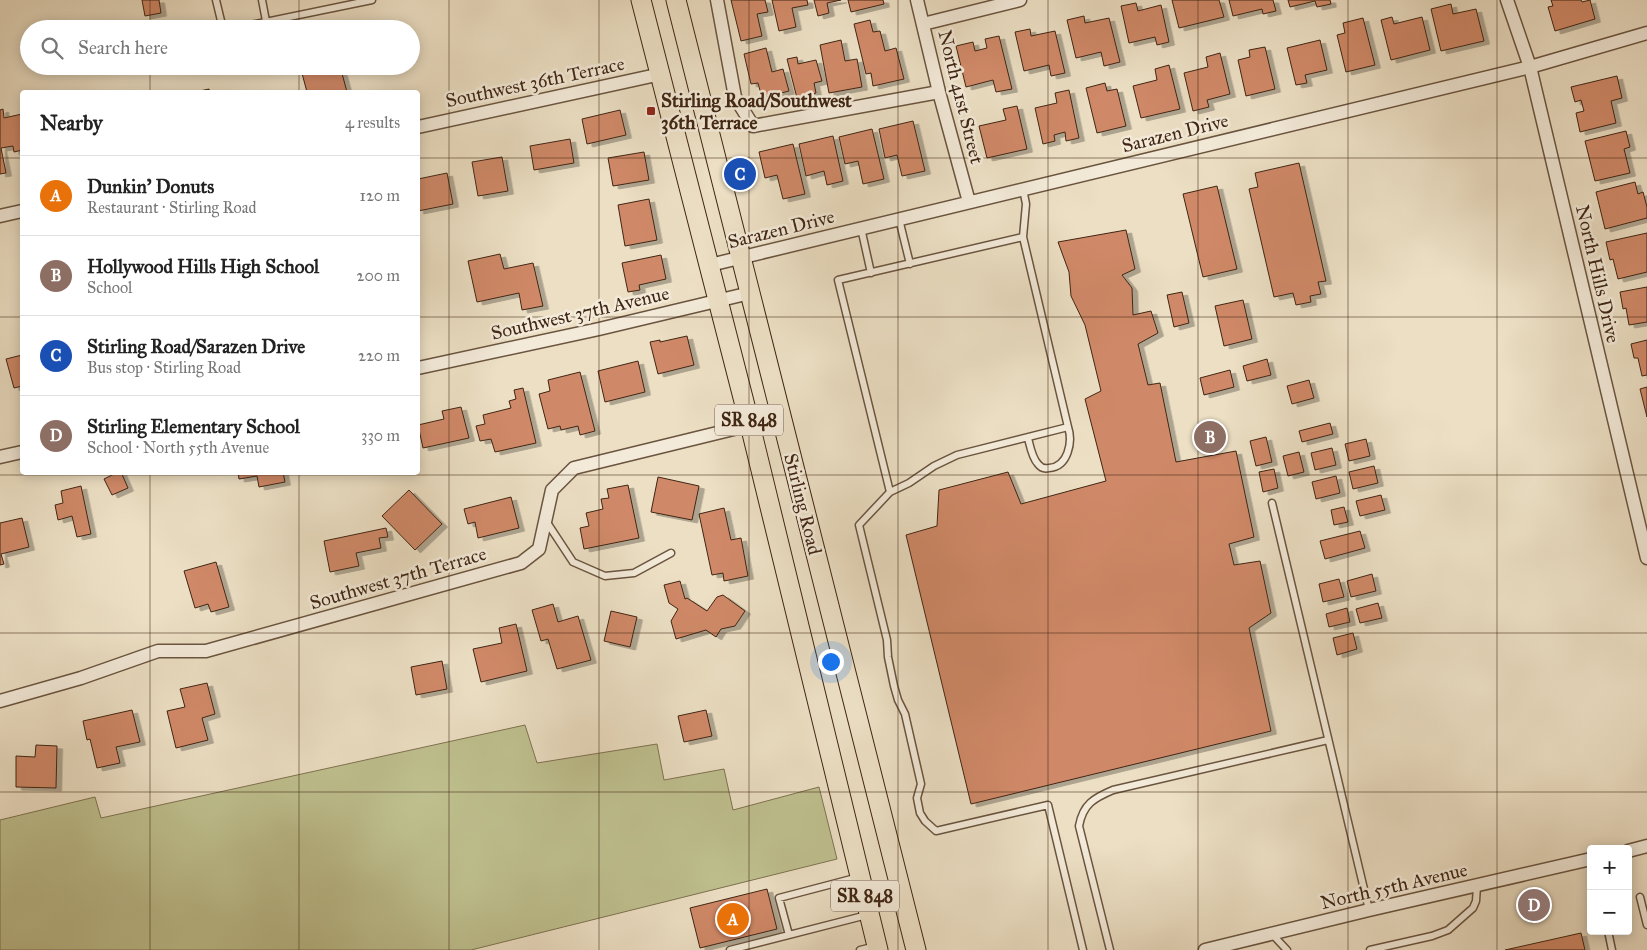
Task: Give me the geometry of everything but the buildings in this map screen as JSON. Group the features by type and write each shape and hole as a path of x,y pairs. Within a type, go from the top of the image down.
{"main road":[{"name":"Stirling Road","path":"641,0 710,265 861,877 870,915 872,949"},
{"name":"Stirling Road","path":"676,0 916,950"}],"street":[{"path":"717,0 735,97 753,126 938,92"},
{"name":"North 41st Street","path":"918,0 938,92 969,202"},
{"path":"924,24 1020,0"},
{"name":"North Hills Drive","path":"1507,0 1530,67 1647,558"},
{"name":"Sarazen Drive","path":"710,265 1530,67 1647,33"},
{"name":"Southwest 36th Terrace","path":"420,126 661,74"},
{"path":"0,216 20,211"},
{"name":"Southwest 37th Avenue","path":"420,368 589,331 750,293"},
{"name":"Southwest 37th Terrace","path":"0,701 81,678 158,651 206,651 521,563 538,549 552,490 574,468 750,425"},
{"path":"0,457 20,452"},
{"path":"1632,850 1647,846"},
{"name":"North 55th Avenue","path":"1205,950 1369,910 1587,861"}],"lane":[{"path":"216,0 221,20"},
{"path":"262,0 266,20"},
{"path":"271,20 372,0"},
{"path":"1023,189 1026,204 1023,237 1071,435 1070,444 1062,462 1054,468 1045,469 1038,465 1028,438"},
{"path":"899,219 910,264"},
{"path":"861,228 871,273"},
{"path":"890,492 838,280 1023,237"},
{"path":"1068,427 958,455 934,466 909,483 890,492 859,525 888,640 888,656 894,686 905,714 921,784 917,798 920,812 925,821 936,831 1048,805 1083,950"},
{"path":"1272,503 1369,910"},
{"path":"545,520 573,562 605,576 634,573 671,553"},
{"path":"1110,950 1079,826 1080,818 1089,803 1096,797 1113,790 1328,740"},
{"path":"789,935 779,898 861,877"},
{"path":"1370,950 1432,936 1448,930 1473,908 1476,901 1477,886"},
{"path":"1640,897 1647,925"},
{"path":"730,950 870,915"},
{"path":"1272,934 1287,950"},
{"path":"1609,935 1612,950"}],"green space":[{"path":"525,725 537,763 657,744 664,780 724,769 733,810 819,787 837,859 471,950 0,950 0,820 95,797 101,818"}],"place":[{"name":"Stirling Road/Southwest 36th Terrace","path":"651,111"},
{"name":"Stirling Road/Sarazen Drive","path":"740,174"},
{"name":"Hollywood Hills High School","path":"1210,437"},
{"name":"Stirling Elementary School","path":"1534,905"},
{"name":"Dunkin' Donuts","path":"733,919"}]}
